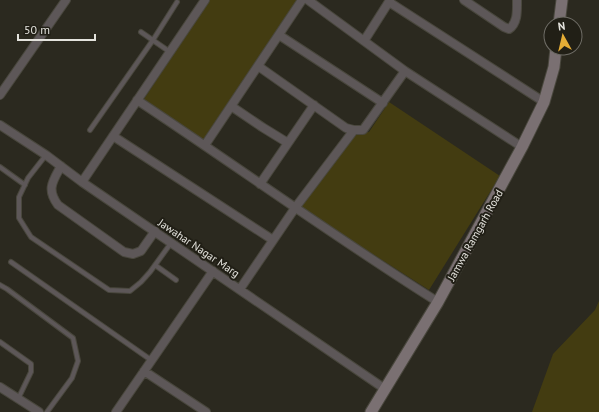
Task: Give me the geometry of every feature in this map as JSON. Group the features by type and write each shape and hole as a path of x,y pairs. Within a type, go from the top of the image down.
{"main road":[{"path":"560,16 562,0"},
{"name":"Jamwa Ramgarh Road","path":"371,412 438,302 522,147 544,102 554,67 555,56"}],"street":[{"path":"0,95 66,0"},
{"path":"82,182 206,0"},
{"path":"205,145 302,0"},
{"path":"308,0 405,71 522,147"},
{"path":"464,0 509,29 513,27 517,16 517,0"},
{"path":"364,41 390,1 544,102"},
{"path":"279,35 383,103"},
{"path":"258,66 346,128 354,130 364,130 405,71"},
{"path":"138,100 372,261 438,302"},
{"path":"260,184 314,105"},
{"path":"231,106 288,143"},
{"name":"Jawahar Nagar Marg","path":"1,129 46,155 82,182 386,389"},
{"path":"240,289 295,208 354,130"},
{"path":"113,136 273,240"},
{"path":"61,166 52,181 51,190 53,199 58,205 124,252 133,254 141,251 155,231"},
{"path":"116,412 213,271"},
{"path":"144,371 206,412"},
{"path":"0,387 39,412"}],"lane":[{"path":"90,130 153,40 177,2"},
{"path":"140,32 170,53"},
{"path":"46,155 28,178 19,197 19,218 31,237 109,290 130,290 141,282 172,242"},
{"path":"0,167 25,185"},
{"path":"11,262 151,360"},
{"path":"155,265 176,280"},
{"path":"0,285 73,338 78,360 72,378 47,412"},
{"path":"0,342 31,364 31,372 18,399"}],"shaded area":[{"path":"209,0 298,0 201,143 144,99"},
{"path":"389,102 500,176 429,290 299,207 355,133 369,132"},
{"path":"599,301 599,412 532,412 553,354 595,310"}]}
